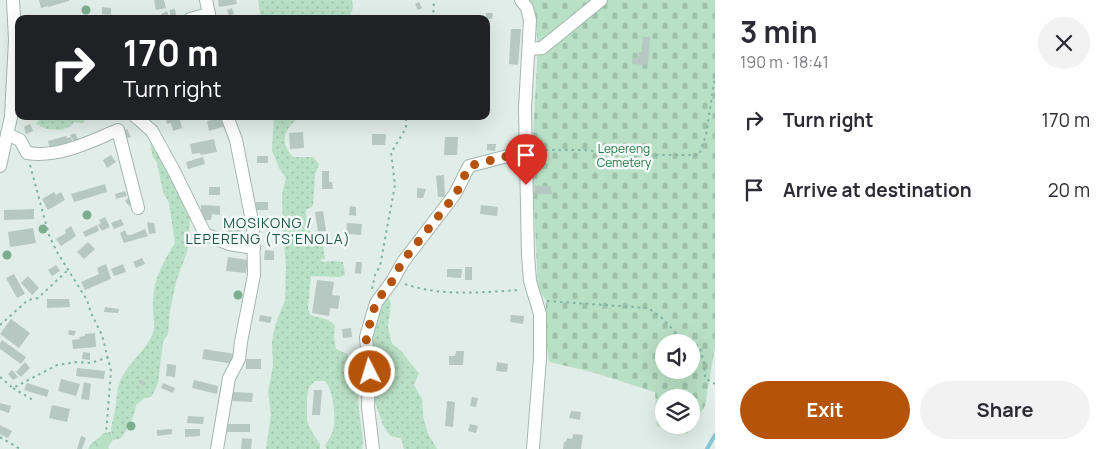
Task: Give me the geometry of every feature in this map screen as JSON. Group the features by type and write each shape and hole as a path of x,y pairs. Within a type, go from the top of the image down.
{"street":[{"path":"0,166 8,134 15,116 13,0"},
{"path":"206,0 209,15"},
{"path":"521,0 527,8 530,20 525,108 528,255 534,295 540,314 540,358 533,449"},
{"path":"528,49 542,48 601,0"},
{"path":"140,120 152,131 205,234 229,244 254,248"},
{"path":"217,449 229,378 240,359 241,342 254,276 254,226 236,140 228,120"},
{"path":"8,134 20,140 26,153 48,154 73,149 118,130 138,208"},
{"path":"373,449 368,406 370,372 366,337 376,302 393,280 402,262 456,194 469,166 527,151"}],"path":[{"path":"433,15 434,0"},
{"path":"527,151 586,150 633,155 699,155 706,135 715,76"},
{"path":"376,302 372,293 372,286 380,266 395,185 391,153 406,128 406,120"},
{"path":"26,153 43,214 57,252 87,300 102,335 111,371 106,434"},
{"path":"0,325 28,300 38,298 69,269"},
{"path":"393,280 421,290 534,295 648,308 662,318 677,334 691,339 700,348 704,362 705,378 715,384"},
{"path":"13,388 57,365 91,362 108,357"},
{"path":"0,377 13,388 33,400"},
{"path":"0,436 20,449"}],"green space":[{"path":"258,0 352,0 353,7 350,15 260,15"},
{"name":"Lepereng Cemetery","path":"527,0 715,0 715,346 705,406 700,414 700,389 655,389 655,392 592,372 549,362 545,331 546,300 538,290 532,156 538,46 534,7"},
{"path":"40,120 85,121 82,123 74,122 70,127 63,130 46,129 36,124"},
{"path":"274,120 296,120 285,135 288,151 293,157 313,157 319,164 315,175 313,206 306,210 307,225 313,236 323,245 325,259 321,259 322,262 343,262 345,275 340,277 311,276 308,308 310,315 328,320 335,325 336,349 347,354 352,369 359,378 358,402 363,440 362,449 327,449 325,446 334,426 332,398 325,381 315,381 309,387 307,397 307,421 320,444 320,449 266,449 271,415 268,392 273,366 272,342 275,326 285,300 286,266 282,194 286,178 279,168 272,150"},
{"path":"150,143 156,147 190,219 189,236 187,252 176,282 170,311 168,334 163,342 158,383 150,397 145,398 136,405 128,428 123,436 120,439 113,440 111,428 120,382 153,333 153,295 163,264 175,243 169,203 163,192 157,163 153,157"},
{"path":"387,295 391,303 388,327 392,344 419,373 414,385 422,399 423,416 428,434 437,449 404,449 401,438 390,436 383,425 375,402 376,353 372,337"},
{"path":"110,432 113,440 108,447 109,449 88,449 104,433"}],"building":[{"path":"39,0 69,0 69,1 41,8"},
{"path":"154,0 164,0 166,8 156,10"},
{"path":"218,0 236,0 237,4 219,7"},
{"path":"419,2 422,8 418,10 415,4"},
{"path":"102,7 111,8 111,15 102,14"},
{"path":"232,8 234,14 229,15 227,10"},
{"path":"175,9 176,15 170,15 170,10"},
{"path":"167,11 169,15 162,15"},
{"path":"486,13 493,13 492,19 490,19 490,15 486,15"},
{"path":"511,29 521,29 518,65 509,64"},
{"path":"643,37 650,37 648,65 632,64 633,57 638,58 639,52 642,52"},
{"path":"166,120 180,120 182,128 173,131 171,123 167,124"},
{"path":"223,120 225,126 209,131 207,121"},
{"path":"30,124 33,131 26,134 24,127"},
{"path":"127,129 131,137 127,138 123,131"},
{"path":"303,132 304,148 290,149 289,133"},
{"path":"75,133 80,143 76,145 70,135"},
{"path":"372,134 386,134 385,145 372,145"},
{"path":"66,136 67,138 71,137 72,141 68,142 68,145 50,150 48,141"},
{"path":"445,137 458,137 457,155 444,155"},
{"path":"214,139 217,152 201,155 200,153 192,154 190,144"},
{"path":"487,144 496,144 495,151 487,150"},
{"path":"111,155 116,162 107,168 103,160"},
{"path":"257,156 268,156 268,163 257,163"},
{"path":"203,157 205,164 188,169 186,162"},
{"path":"322,171 329,171 329,182 332,182 333,189 322,189"},
{"path":"444,175 445,197 438,197 436,176"},
{"path":"105,184 107,192 74,202 71,194"},
{"path":"535,186 551,186 552,194 535,194"},
{"path":"209,187 220,187 220,195 209,195"},
{"path":"417,188 426,189 423,198 417,198"},
{"path":"125,191 127,196 116,199 115,194"},
{"path":"54,192 56,195 61,192 65,200 48,210 42,199"},
{"path":"128,198 133,203 129,206 125,201"},
{"path":"256,202 268,202 268,210 256,210"},
{"path":"201,205 220,206 220,215 212,214 211,220 201,220"},
{"path":"481,205 498,207 497,216 480,214"},
{"path":"350,206 356,207 356,216 349,215"},
{"path":"34,209 34,219 4,220 4,210"},
{"path":"323,211 326,231 318,232 315,212"},
{"path":"105,217 110,227 102,231 98,225 101,223 99,220"},
{"path":"121,219 124,225 114,229 111,223"},
{"path":"147,222 154,223 156,233 149,234"},
{"path":"347,223 362,224 361,235 346,234"},
{"path":"97,225 99,231 85,237 83,232"},
{"path":"71,226 76,236 61,246 56,239 66,233 65,230"},
{"path":"33,228 36,243 10,247 8,232"},
{"path":"145,229 148,236 124,243 120,233 125,230 127,235 131,235"},
{"path":"228,230 241,230 241,239 228,239"},
{"path":"88,242 95,249 84,259 77,252"},
{"path":"265,250 274,251 274,260 264,260"},
{"path":"228,257 248,260 246,273 226,271"},
{"path":"142,258 145,264 136,268 133,262"},
{"path":"356,262 362,262 361,274 355,273"},
{"path":"106,264 111,279 85,290 81,282 99,274 97,268"},
{"path":"123,264 126,272 114,276 111,269"},
{"path":"56,265 60,271 52,276 48,270"},
{"path":"465,267 472,267 472,280 465,280"},
{"path":"447,269 462,269 461,278 447,277"},
{"path":"14,274 25,294 17,298 6,278"},
{"path":"28,276 39,288 32,295 21,283"},
{"path":"317,280 334,282 332,295 340,296 338,309 330,308 329,316 312,313"},
{"path":"47,299 69,299 70,307 47,308"},
{"path":"105,307 119,309 118,313 104,312"},
{"path":"260,315 272,317 270,323 259,321"},
{"path":"511,315 524,316 523,324 510,322"},
{"path":"11,319 30,333 19,348 0,334"},
{"path":"351,328 352,337 343,338 342,329"},
{"path":"69,330 76,331 74,336 68,334"},
{"path":"95,333 96,347 73,349 72,340 80,339 79,337 85,336 85,334"},
{"path":"2,340 26,357 21,364 0,349"},
{"path":"204,349 235,354 234,364 202,359"},
{"path":"456,351 464,351 463,365 449,365 449,356 455,356"},
{"path":"83,352 90,353 90,360 82,359"},
{"path":"246,359 261,359 261,369 246,369"},
{"path":"25,362 30,368 21,377 16,372"},
{"path":"497,362 508,364 507,372 496,371"},
{"path":"167,364 176,365 175,377 166,376"},
{"path":"77,368 105,371 104,379 76,376"},
{"path":"12,370 18,377 13,380 8,374"},
{"path":"61,379 80,384 76,396 58,391"},
{"path":"139,379 146,383 144,386 138,382"},
{"path":"194,380 218,386 217,394 192,388"},
{"path":"84,382 91,384 89,400 81,399"},
{"path":"27,383 49,390 47,397 24,390"},
{"path":"163,383 175,388 173,393 161,388"},
{"path":"314,390 322,390 320,415 312,415"},
{"path":"233,392 253,393 252,402 232,401"},
{"path":"472,397 478,398 476,407 470,406"},
{"path":"447,401 455,402 453,427 445,426"},
{"path":"0,403 11,406 9,413 0,410"},
{"path":"52,405 70,409 67,422 49,418"},
{"path":"571,411 581,412 580,420 569,418"},
{"path":"188,416 204,417 203,424 187,423"},
{"path":"227,424 250,424 250,432 227,432"},
{"path":"470,424 478,426 476,433 468,431"},
{"path":"0,425 12,431 8,438 0,434"},
{"path":"172,429 172,434 157,436 157,430"},
{"path":"185,429 200,429 200,436 185,437"},
{"path":"573,434 583,435 581,449 563,449 564,442 566,442 567,438 572,439"},
{"path":"81,436 86,438 82,449 77,449"},
{"path":"242,438 252,439 251,449 241,449"}],"waterway":[{"path":"707,449 715,435"}],"district":[{"name":"MOSIKONG / LEPERENG (TS'ENOLA)","path":"268,230"}],"route":[{"path":"370,372 366,337 376,302 393,280 402,262 456,194 469,166 527,151 526,185"}]}
